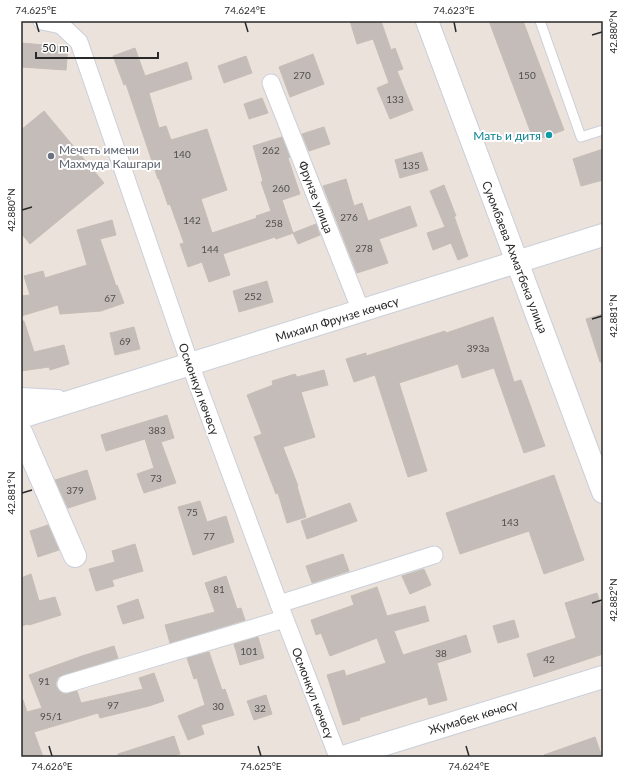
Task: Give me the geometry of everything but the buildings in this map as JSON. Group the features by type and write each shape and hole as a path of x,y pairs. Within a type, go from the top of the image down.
{"main road":[{"name":"Суюмбаева Ахматбека улица","path":"427,21 603,492"},
{"name":"Михаил Фрунзе көчөсү","path":"21,417 603,235"},
{"name":"Михаил Фрунзе көчөсү","path":"21,399 70,401"},
{"path":"21,432 75,556"},
{"name":"Жумабек көчөсү","path":"343,757 603,677"}],"street":[{"path":"42,21 61,23"},
{"name":"Осмонкул көчөсү","path":"61,23 79,42 190,364 282,612 338,757"},
{"name":"Фрунзе улица","path":"271,83 361,311"},
{"path":"66,684 282,612 434,555"}],"lane":[{"path":"540,21 581,137 603,130"}],"place":[{"name":"Мать и дитя","path":"549,135"},
{"name":"Мечеть имени Махмуда Кашгари","path":"51,156"}]}
